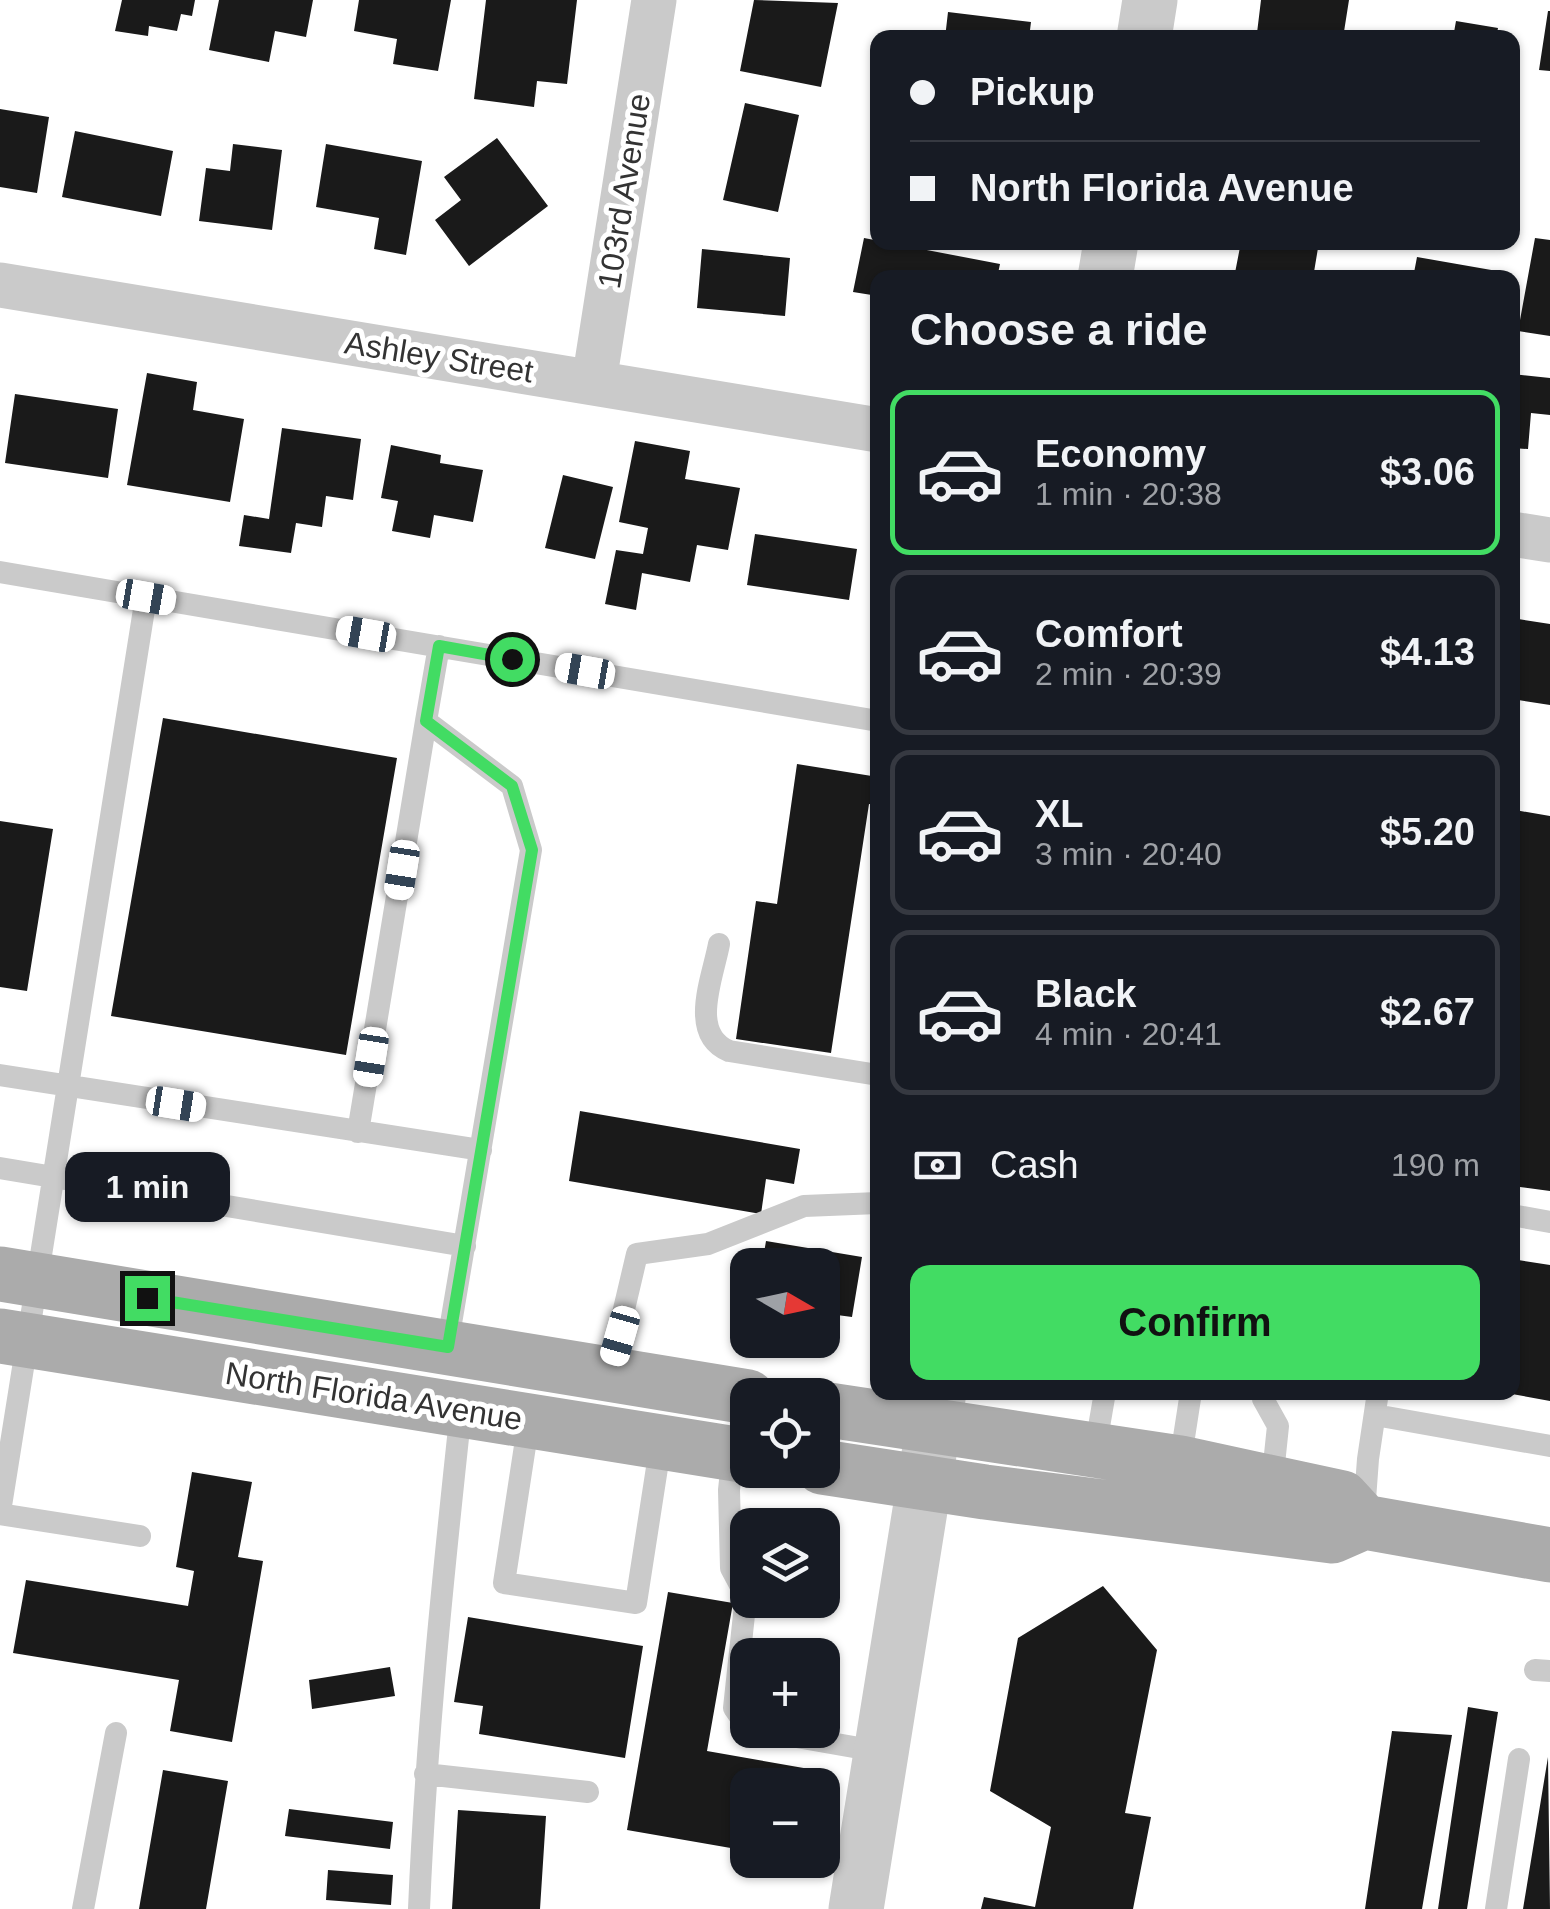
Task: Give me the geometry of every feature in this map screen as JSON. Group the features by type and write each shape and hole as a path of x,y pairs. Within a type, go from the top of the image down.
{"main road":[{"name":"North Florida Avenue","path":"17,1277 730,1393"},
{"name":"North Florida Avenue","path":"13,1338 730,1452"},
{"path":"840,1409 937,1410 1095,1450 1180,1463 1342,1498 1364,1522"},
{"path":"840,1471 1332,1536 1364,1522 1550,1556"}],"street":[{"name":"103rd Avenue","path":"594,382 654,0"},
{"path":"1145,30 1150,0"},
{"name":"Ashley Street","path":"0,285 870,429"},
{"path":"1520,535 1550,540"},
{"path":"856,1909 937,1410"}],"lane":[{"path":"0,572 870,720"},
{"path":"140,1536 0,1513 17,1277 52,1177 146,597"},
{"path":"358,1132 439,646"},
{"path":"426,721 512,786 532,850 448,1347"},
{"path":"719,944 704,1022 708,1036 717,1046 870,1074"},
{"path":"0,1075 480,1150"},
{"path":"0,1168 465,1246"},
{"path":"609,1374 636,1254 708,1244 804,1206 870,1203"},
{"path":"1520,1216 1550,1222"},
{"path":"1095,1450 1104,1400"},
{"path":"1180,1463 1190,1400"},
{"path":"1263,1400 1278,1426 1272,1483"},
{"path":"1364,1522 1376,1404 1550,1446"},
{"path":"420,1909 425,1774 460,1410"},
{"path":"529,1420 504,1583 636,1602 661,1442"},
{"path":"730,1487 731,1568 746,1596 742,1638"},
{"path":"83,1909 116,1733"},
{"path":"840,1745 882,1752"},
{"path":"1496,1909 1519,1759"},
{"path":"425,1774 588,1792"}],"building":[{"path":"122,0 195,0 192,16 181,14 177,31 149,26 148,36 115,31"},
{"path":"219,0 313,0 306,37 275,31 269,62 209,50"},
{"path":"359,0 451,0 438,71 393,64 397,39 354,31"},
{"path":"486,0 577,0 567,84 537,81 534,107 474,99"},
{"path":"754,0 838,3 821,87 740,71"},
{"path":"1261,0 1349,0 1344,30 1257,30"},
{"path":"1550,11 1550,71 1539,70"},
{"path":"948,12 1031,22 1030,30 946,30"},
{"path":"1456,21 1498,28 1498,30 1454,30"},
{"path":"745,103 799,115 778,212 723,200"},
{"path":"0,109 49,117 37,193 0,187"},
{"path":"75,131 173,151 161,216 62,197"},
{"path":"497,138 548,206 469,266 435,220 461,200 444,177"},
{"path":"233,144 282,150 272,230 199,221 206,168 230,171"},
{"path":"326,144 422,161 406,255 374,249 379,218 316,207"},
{"path":"864,238 870,239 870,250 927,250 1000,264 999,270 870,270 870,295 853,292"},
{"path":"1535,238 1550,240 1550,336 1520,331"},
{"path":"702,249 790,258 785,316 697,308"},
{"path":"1239,250 1318,250 1314,270 1236,270"},
{"path":"1417,257 1491,270 1415,270"},
{"path":"147,373 197,382 193,410 244,419 230,502 127,485"},
{"path":"1520,375 1550,378 1550,415 1531,413 1528,449 1520,448"},
{"path":"15,394 118,409 108,478 5,463"},
{"path":"282,428 361,439 353,500 326,496 322,527 296,523 291,553 239,546 244,515 269,519"},
{"path":"635,441 690,451 685,479 740,488 728,550 697,545 690,582 642,573 636,610 605,604 616,550 643,554 648,528 619,522"},
{"path":"391,445 441,455 440,463 483,470 473,522 434,515 430,538 392,531 398,501 381,498"},
{"path":"563,475 613,487 595,559 545,548"},
{"path":"755,534 857,549 849,600 747,585"},
{"path":"1520,619 1550,624 1550,705 1520,700"},
{"path":"163,718 397,758 346,1055 111,1016"},
{"path":"797,764 870,776 870,804 831,1053 736,1039 756,901 777,904"},
{"path":"1520,811 1550,816 1550,1191 1520,1187"},
{"path":"0,821 53,829 27,991 0,987"},
{"path":"580,1111 800,1149 794,1184 766,1179 761,1214 569,1181"},
{"path":"766,1241 808,1248 765,1248"},
{"path":"840,1253 862,1257 852,1317 840,1315"},
{"path":"1520,1260 1550,1265 1550,1401 1520,1395"},
{"path":"192,1472 252,1482 238,1557 263,1561 232,1742 170,1731 179,1680 13,1653 26,1580 188,1606 194,1571 176,1567"},
{"path":"1103,1586 1157,1650 1125,1813 1151,1817 1133,1909 981,1909 984,1897 1035,1907 1051,1827 990,1791 1018,1638"},
{"path":"668,1592 730,1602 707,1751 804,1768 730,1768 730,1848 627,1830"},
{"path":"468,1617 643,1646 625,1758 479,1734 483,1706 454,1702"},
{"path":"390,1667 395,1696 312,1709 309,1680"},
{"path":"1468,1707 1498,1712 1467,1909 1438,1909"},
{"path":"1392,1731 1452,1735 1422,1909 1365,1909"},
{"path":"1548,1757 1550,1909 1523,1909"},
{"path":"163,1770 228,1781 206,1909 139,1909"},
{"path":"289,1809 393,1822 390,1849 285,1836"},
{"path":"458,1810 546,1816 540,1909 452,1909"},
{"path":"328,1870 393,1875 391,1905 326,1900"}],"route":[{"path":"147,1298 448,1347 532,850 512,786 426,721 439,646 512,659"}]}
